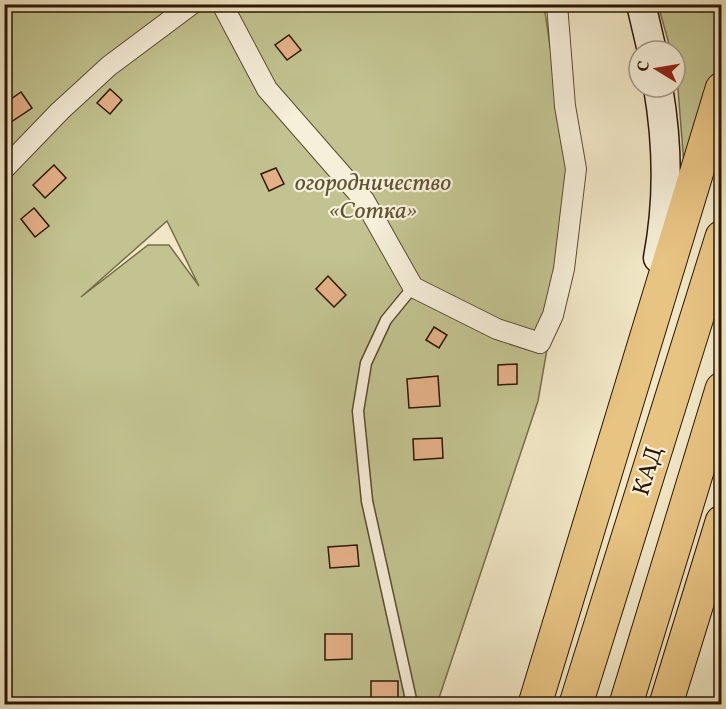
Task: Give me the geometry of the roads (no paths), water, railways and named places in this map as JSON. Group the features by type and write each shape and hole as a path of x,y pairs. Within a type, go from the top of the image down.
{"highway":[{"path":"534,705 722,88"},
{"name":"КАД","path":"576,705 722,237"},
{"name":"КАД","path":"626,705 722,389"},
{"path":"666,705 722,522"}],"main road":[{"path":"641,4 649,39"},
{"path":"635,374 665,220 667,165 665,127 660,99"}],"street":[{"path":"4,169 60,111 110,66 192,4"},
{"path":"222,4 267,89 364,200 413,287 497,329 540,343 553,315 564,269 574,203 576,169 565,106 556,4"}],"lane":[{"path":"412,705 367,501 358,411 366,363 386,320 413,287"}],"waterway":[{"path":"718,704 722,693"}],"park label":[{"name":"огородничество «Сотка»","path":"373,198"}]}
